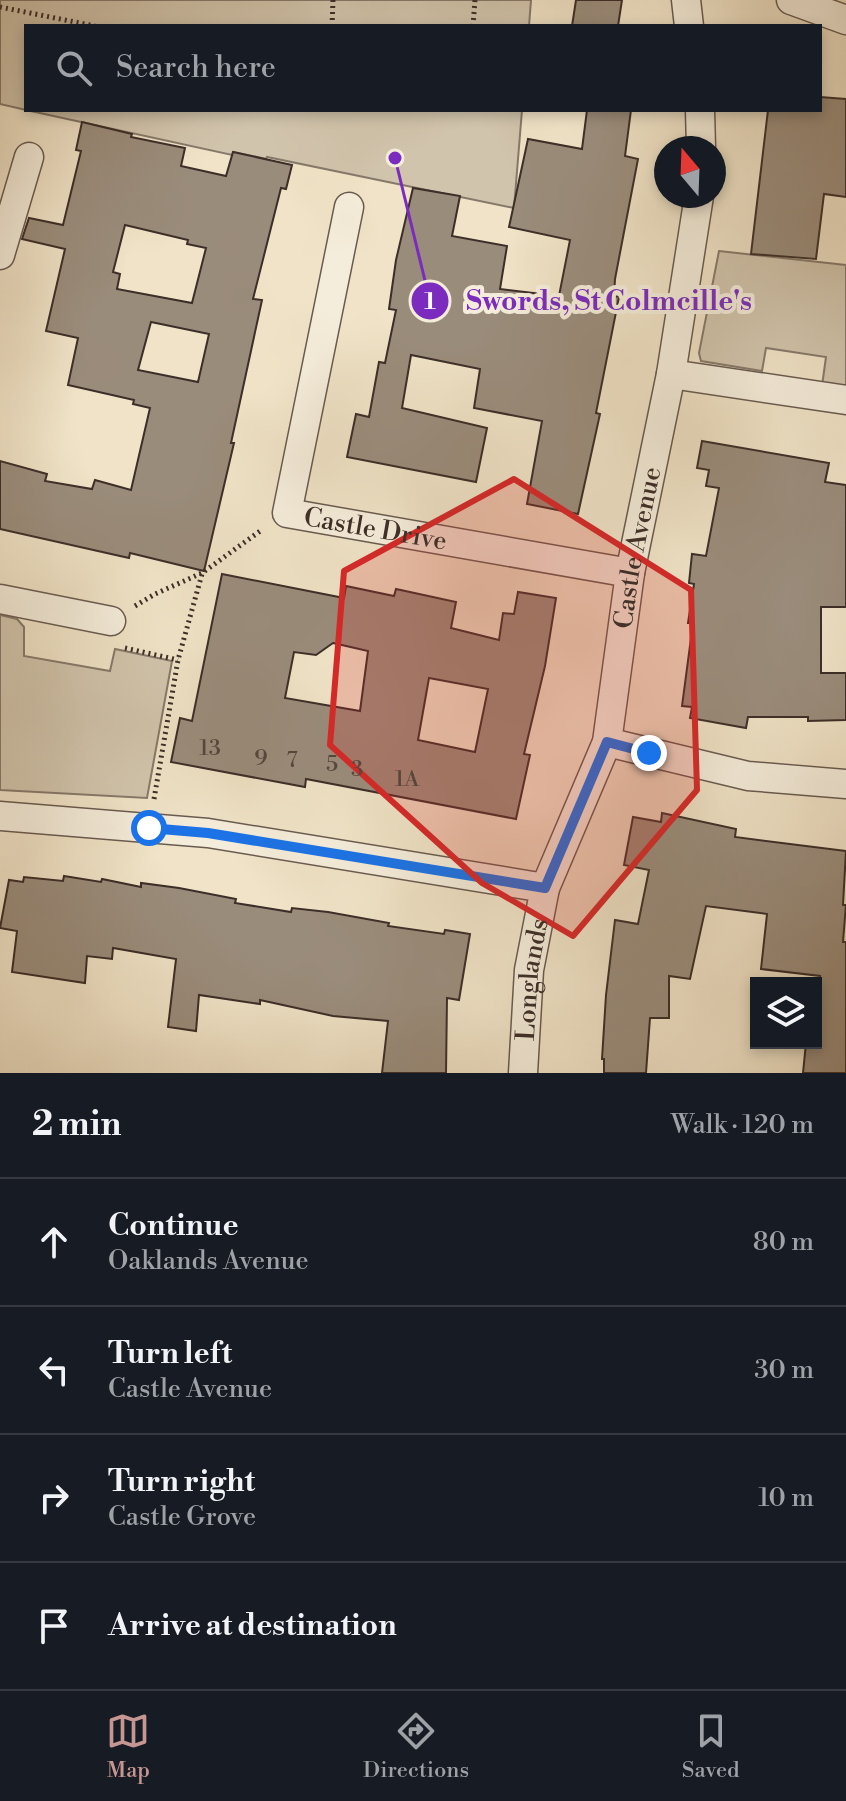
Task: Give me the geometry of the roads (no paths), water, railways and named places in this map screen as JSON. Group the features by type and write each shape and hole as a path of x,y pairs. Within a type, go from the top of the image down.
{"street":[{"path":"686,0 689,24"},
{"path":"791,0 846,20"},
{"path":"700,112 701,136"},
{"path":"0,255 29,157"},
{"name":"Castle Drive","path":"349,207 287,513 630,573"},
{"name":"Castle Avenue","path":"545,888 607,742 630,573 671,374 697,208"},
{"path":"671,374 846,400"},
{"path":"0,599 111,621"},
{"path":"607,742 748,776 846,784"},
{"path":"0,816 208,833 545,888"},
{"name":"Longlands","path":"523,1073 529,970 545,888"}],"place":[{"name":"Swords, St Colmcille's","path":"395,158"}]}
